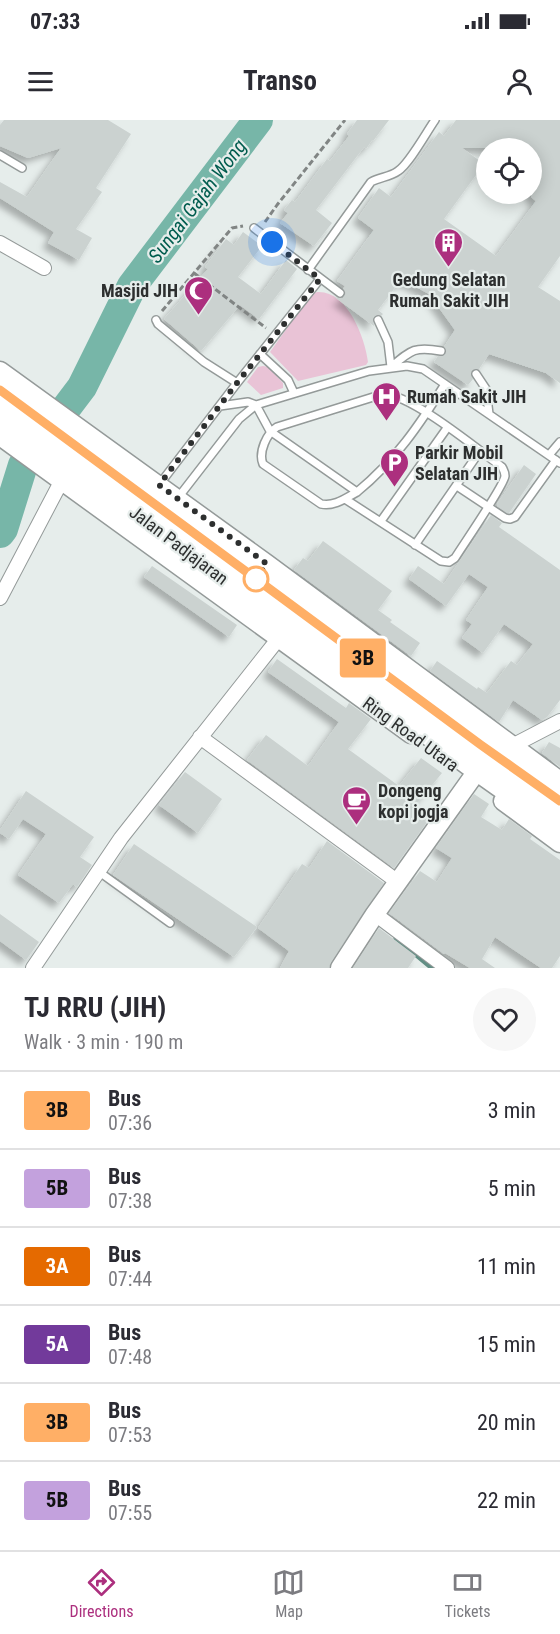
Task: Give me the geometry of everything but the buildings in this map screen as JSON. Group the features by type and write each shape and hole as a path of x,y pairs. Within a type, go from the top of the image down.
{"highway":[{"name":"Jalan Padjajaran","path":"7,412 86,462 293,618 468,762 560,827"},
{"name":"Jalan Padjajaran","path":"293,618 560,801"}],"street":[{"path":"0,243 44,268"},
{"name":"Ring Road Utara","path":"0,371 7,412 86,462 293,618 512,746 560,781"},
{"path":"0,598 86,462"},
{"name":"Ring Road Utara","path":"86,462 159,485 177,499 293,618 472,778 560,843"},
{"path":"33,968 121,838 293,618"},
{"path":"512,746 560,721"},
{"path":"200,737 398,882"},
{"path":"340,968 375,914 472,778"},
{"path":"375,914 447,968"}],"lane":[{"path":"308,270 371,182 379,177 392,175 401,169 435,120"},
{"path":"0,155 22,168"},
{"path":"254,228 340,293"},
{"path":"159,485 320,279"},
{"path":"156,320 204,362 237,383"},
{"path":"378,320 388,342 392,367"},
{"path":"392,367 411,351 423,348 441,351"},
{"path":"260,354 288,380 294,393"},
{"path":"177,499 239,419 256,405 360,374 407,366 423,369 558,462 515,517 510,519 457,486"},
{"path":"476,374 486,389 489,414"},
{"path":"345,499 441,561 449,562 455,558 505,478 505,473 502,467 480,451 426,413 399,396 383,394 278,427 270,431 261,457 263,464 321,504 328,506 357,492 394,457 426,413 446,384"},
{"path":"220,406 248,402 256,405 270,431 357,492"},
{"path":"381,521 447,428"},
{"path":"549,455 560,442"},
{"path":"415,545 480,451"},
{"path":"98,871 170,923"}],"path":[{"path":"194,273 275,334"}],"shaded area":[{"path":"317,292 328,293 346,307 363,340 368,362 366,365 298,381 270,352 310,296"},
{"path":"258,367 268,367 283,383 283,388 261,395 247,382"}],"waterway":[{"name":"Sungai Gajah Wong","path":"0,533 23,465 82,387 132,286 258,120"},
{"path":"396,938 432,968"}],"bus line":[{"name":"3B","path":"0,390 560,801"}],"place":[{"name":"Gedung Selatan Rumah Sakit JIH","path":"449,268"},
{"name":"Masjid JIH","path":"199,316"},
{"name":"Rumah Sakit JIH","path":"386,422"},
{"name":"Parkir Mobil Selatan JIH","path":"394,488"},
{"name":"Dongeng kopi jogja","path":"357,826"}],"route":[{"path":"256,579 267,564 159,485 320,279 272,242"}]}
